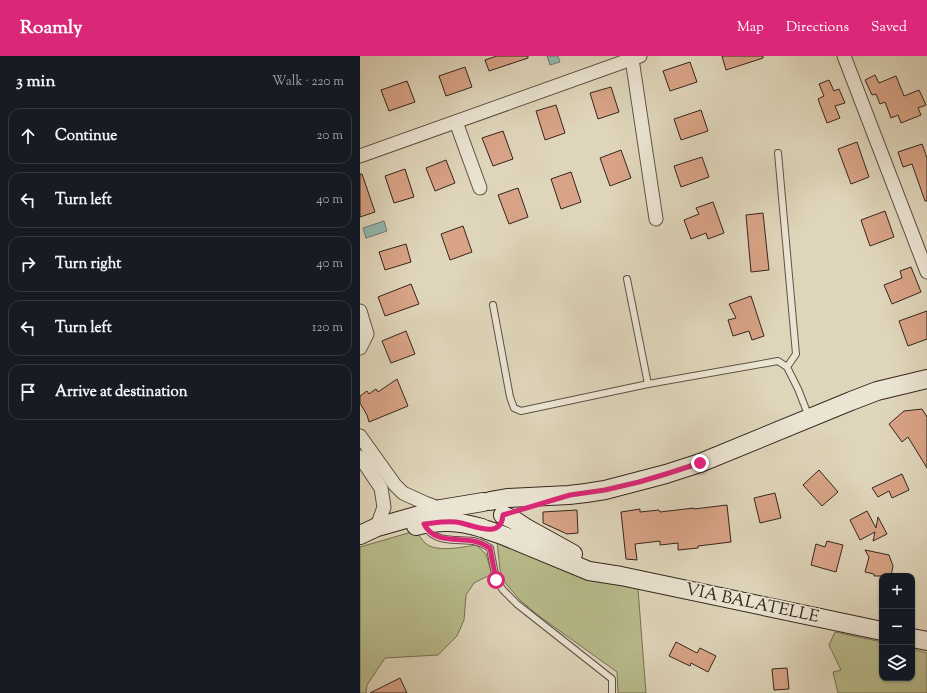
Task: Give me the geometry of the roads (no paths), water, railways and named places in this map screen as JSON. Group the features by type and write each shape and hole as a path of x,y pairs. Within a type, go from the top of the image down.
{"main road":[{"path":"402,526 441,509 507,498 570,495 605,490 666,474 700,463 877,391 927,379"},
{"path":"503,515 570,495"},
{"path":"360,536 402,526 455,522 485,529 495,529 499,526 503,519 502,511 498,505 486,502 476,509 474,515 479,527 485,529 502,535 588,572 622,576"},
{"path":"526,528 523,519 528,507"},
{"path":"503,515 583,560 622,576"},
{"name":"VIA BALATELLE","path":"622,576 879,630"},
{"path":"915,639 927,642"}],"street":[{"path":"844,56 927,272"},
{"path":"360,156 636,58 656,219"},
{"path":"456,122 480,188"},
{"path":"360,310 367,334 360,348"},
{"path":"360,436 395,485 403,493 441,509"},
{"path":"360,457 381,488 386,501 402,526"},
{"path":"402,526 406,515 403,493"},
{"path":"383,495 384,507 402,526"}],"lane":[{"path":"778,153 796,354 787,367"},
{"path":"627,279 648,384"},
{"path":"493,305 510,397 514,408 521,411 648,384 778,361 787,367 810,418"},
{"path":"402,526 428,531 439,538 474,541 482,543 490,548 496,580 503,590 517,604 612,679 612,693"}],"water":[{"path":"547,56 558,56 560,62 550,65"},
{"path":"384,221 387,231 366,238 363,228"}]}
